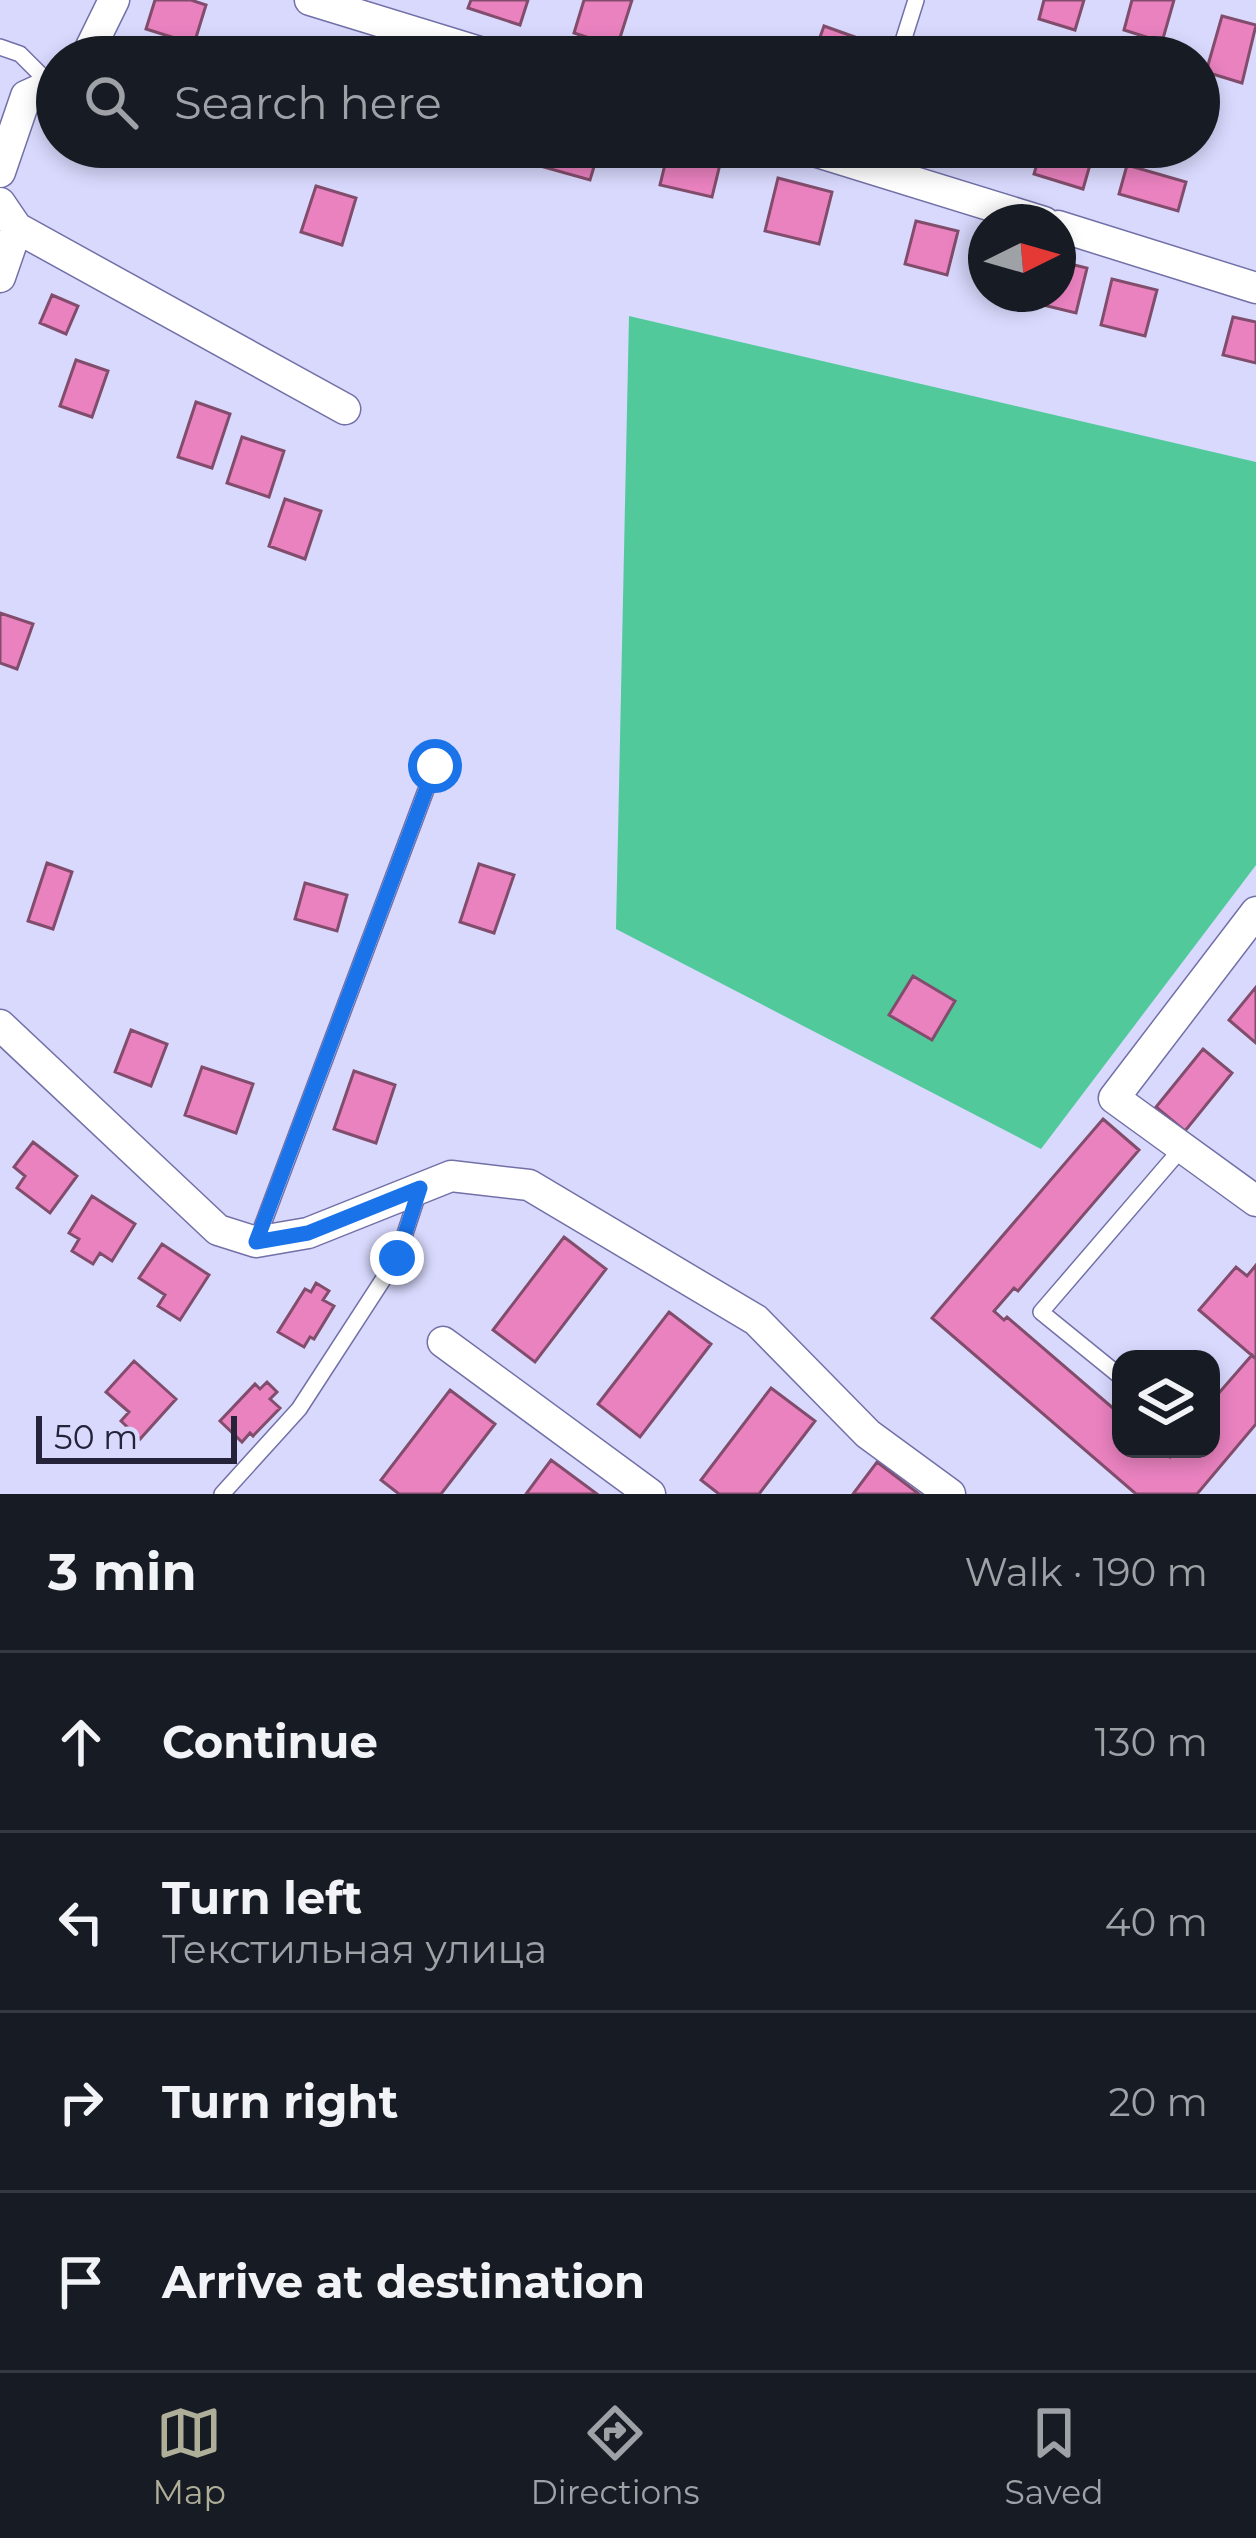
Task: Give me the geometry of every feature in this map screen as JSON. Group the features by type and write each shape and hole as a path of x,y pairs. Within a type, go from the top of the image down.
{"street":[{"path":"96,36 114,0"},
{"path":"310,0 427,36"},
{"path":"0,172 26,96 36,92"},
{"path":"898,168 995,204"},
{"path":"0,277 8,215 345,410"},
{"path":"1076,232 1256,288"},
{"path":"1256,912 1114,1099 1256,1201"},
{"path":"0,1025 218,1230 256,1242 308,1233 451,1175 530,1185 756,1320 868,1434 950,1494"},
{"path":"443,1342 650,1494"}],"lane":[{"path":"905,36 916,0"},
{"path":"0,46 20,54 36,68"},
{"path":"256,1242 435,766"},
{"path":"1112,1370 1041,1312 1182,1148"},
{"path":"222,1494 299,1409 324,1371 397,1258 420,1188"}],"green space":[{"path":"629,316 1256,462 1256,865 1041,1149 616,929"}],"building":[{"path":"155,0 206,5 196,36 168,36 146,29"},
{"path":"471,0 528,0 520,25 468,8"},
{"path":"584,0 632,0 621,36 574,33"},
{"path":"1044,0 1084,0 1075,30 1039,19"},
{"path":"1132,0 1174,0 1164,36 1124,30"},
{"path":"1222,16 1256,25 1242,83 1220,76 1220,36 1216,36"},
{"path":"824,26 852,36 820,36"},
{"path":"547,168 594,168 590,180"},
{"path":"664,168 719,168 712,197 660,185"},
{"path":"1036,168 1089,168 1083,189 1034,174"},
{"path":"1126,168 1186,182 1178,211 1119,194"},
{"path":"778,178 832,192 819,244 765,231"},
{"path":"316,186 356,198 342,245 301,232"},
{"path":"916,221 958,231 947,275 905,264"},
{"path":"1076,265 1087,268 1076,313 1072,312 1076,312"},
{"path":"1112,279 1157,290 1145,336 1101,325"},
{"path":"52,295 78,306 66,334 40,323"},
{"path":"1233,317 1256,322 1256,363 1223,355"},
{"path":"76,360 108,371 92,417 60,406"},
{"path":"196,402 230,414 212,468 178,457"},
{"path":"242,437 284,451 269,497 227,483"},
{"path":"285,499 321,511 305,559 269,546"},
{"path":"0,613 33,624 17,669 0,663"},
{"path":"47,863 72,872 53,929 28,921"},
{"path":"479,864 514,875 494,933 460,922"},
{"path":"305,883 347,895 337,931 295,919"},
{"path":"913,976 955,1001 932,1040 889,1015"},
{"path":"1256,987 1256,1043 1229,1020"},
{"path":"131,1030 167,1044 151,1086 115,1072"},
{"path":"1203,1049 1232,1073 1185,1131 1156,1107"},
{"path":"202,1067 253,1084 236,1133 185,1115"},
{"path":"354,1071 395,1085 376,1143 334,1129"},
{"path":"1103,1119 1139,1150 1018,1291 1014,1288 994,1311 1112,1407 1112,1458 1220,1458 1220,1392 1252,1355 1256,1359 1256,1424 1197,1494 1136,1494 932,1318"},
{"path":"33,1142 77,1176 50,1213 17,1188 25,1176 14,1167"},
{"path":"92,1196 135,1224 112,1261 100,1253 93,1264 72,1251 79,1239 69,1233"},
{"path":"564,1237 606,1269 535,1362 493,1330"},
{"path":"162,1244 209,1275 180,1320 158,1306 165,1295 139,1278"},
{"path":"1256,1265 1256,1359 1199,1310 1236,1267 1247,1276"},
{"path":"316,1283 329,1291 323,1300 334,1306 304,1347 278,1332 305,1289 311,1292"},
{"path":"669,1312 711,1344 640,1437 598,1404"},
{"path":"134,1361 176,1399 140,1439 121,1421 129,1412 106,1392"},
{"path":"267,1382 277,1392 270,1399 280,1408 242,1442 220,1421 255,1384 260,1389"},
{"path":"771,1388 815,1421 759,1494 719,1494 701,1480"},
{"path":"450,1390 495,1424 441,1494 399,1494 381,1480"},
{"path":"551,1460 597,1494 526,1494"},
{"path":"877,1462 919,1494 853,1494"}],"route":[{"path":"397,1258 420,1188 308,1233 256,1242 435,766"}]}
